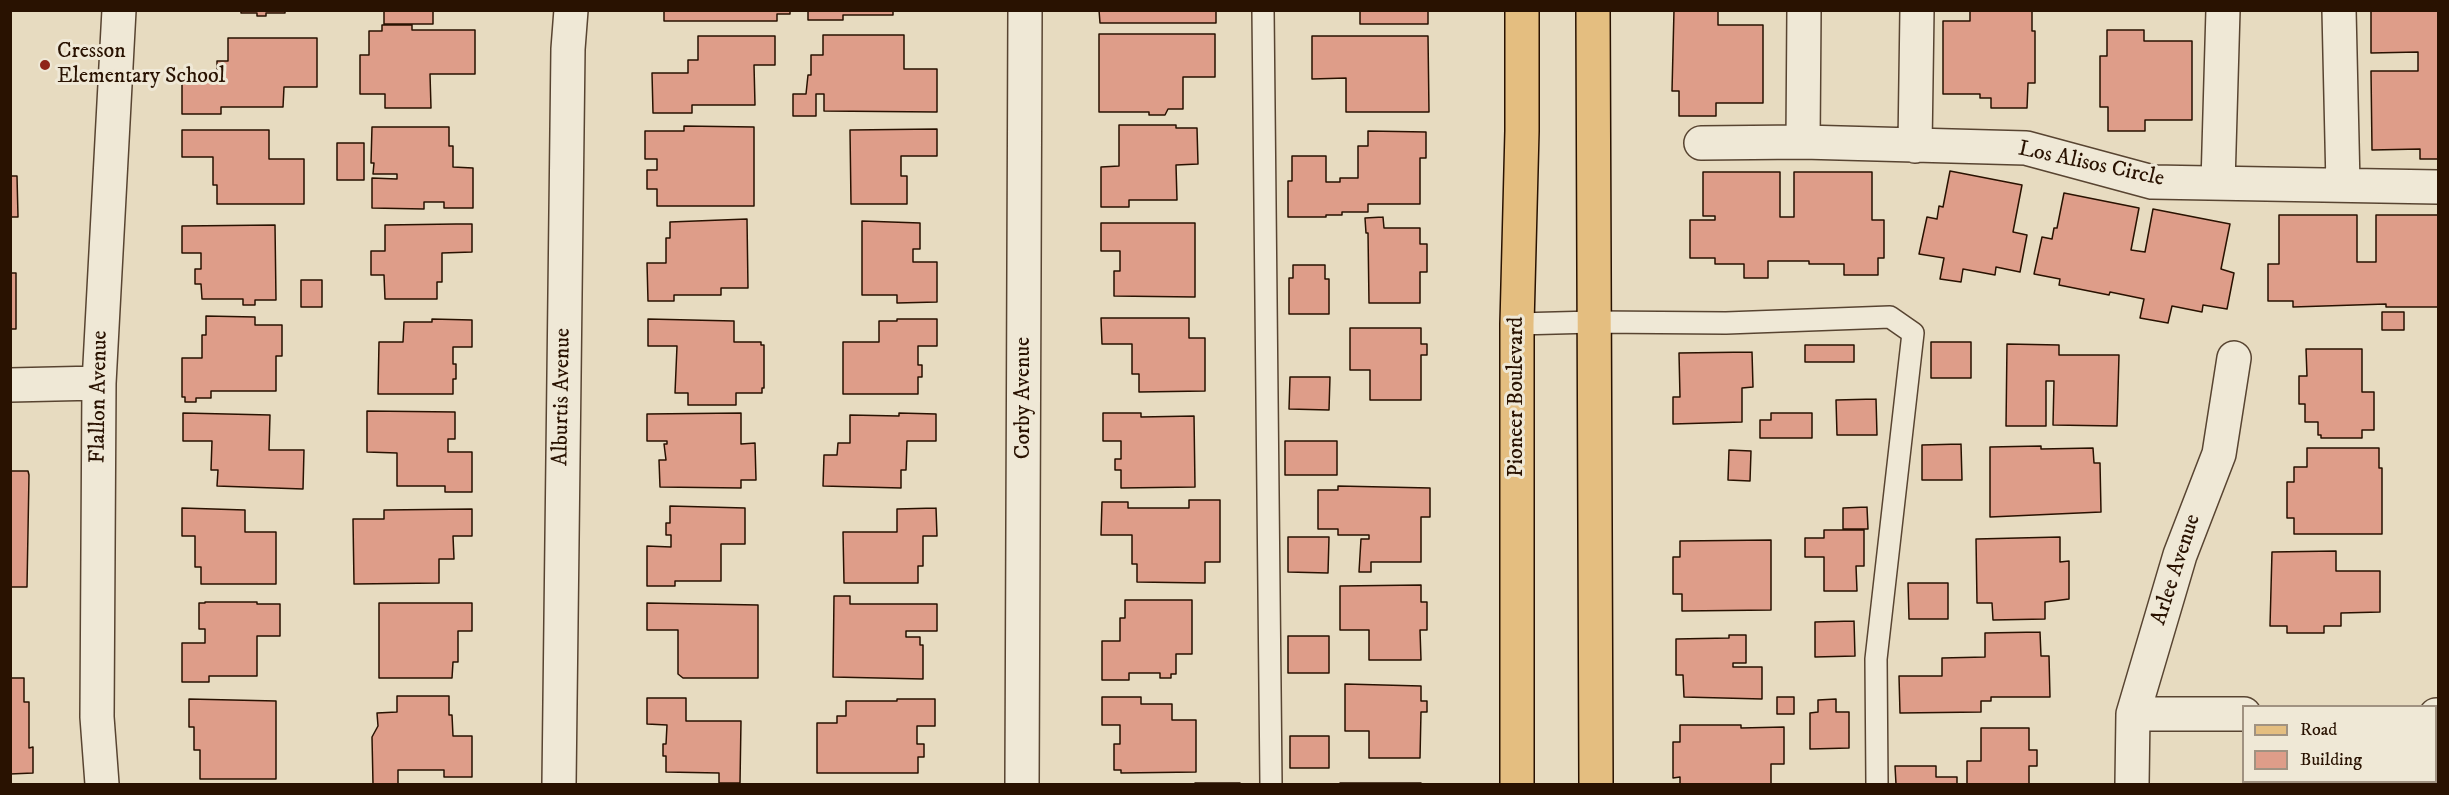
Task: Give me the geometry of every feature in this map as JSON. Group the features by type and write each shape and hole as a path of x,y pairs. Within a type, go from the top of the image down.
{"main road":[{"name":"Pioneer Boulevard","path":"1517,784 1517,324 1522,131 1522,10"},
{"path":"1593,10 1596,784"}],"street":[{"name":"Flallon Avenue","path":"102,784 97,717 99,383 119,10"},
{"name":"Alburtis Avenue","path":"559,784 568,49 571,10"},
{"name":"Corby Avenue","path":"1022,784 1025,10"},
{"path":"1803,10 1803,142"},
{"path":"1916,146 1917,10"},
{"path":"2218,183 2223,10"},
{"path":"2339,10 2343,185"},
{"name":"Los Alisos Circle","path":"1701,143 1803,142 2026,148 2152,182 2439,187"},
{"name":"Arlee Avenue","path":"2132,784 2133,714 2180,555 2220,454 2234,358"},
{"path":"10,385 99,383"},
{"path":"2133,714 2242,714"}],"lane":[{"path":"1263,10 1271,784"},
{"path":"1517,324 1594,321 1726,323 1890,317 1913,333 1876,660 1877,784"}],"building":[{"path":"241,10 285,10 285,13 266,13 266,16 257,16 257,13 241,13"},
{"path":"384,10 433,10 433,24 384,24"},
{"path":"664,10 790,10 790,14 777,14 777,21 664,21"},
{"path":"808,10 893,10 893,15 843,15 843,20 808,20"},
{"path":"1099,10 1216,10 1216,23 1100,23"},
{"path":"1360,10 1428,10 1428,24 1360,24"},
{"path":"1674,10 1718,10 1718,25 1763,25 1763,103 1716,103 1716,116 1679,116 1679,91 1672,91"},
{"path":"1970,10 2032,10 2032,31 2035,31 2035,83 2028,83 2027,108 1991,108 1991,98 1980,98 1980,94 1943,94 1943,21 1970,21"},
{"path":"2371,10 2438,10 2438,159 2420,159 2420,149 2372,150 2371,71 2418,71 2418,52 2371,53"},
{"path":"382,25 412,25 412,30 475,30 475,74 430,74 431,108 385,108 385,94 360,94 360,55 369,55 369,31 382,31"},
{"path":"2107,30 2144,30 2144,41 2192,41 2192,120 2145,120 2145,131 2108,131 2108,107 2100,107 2100,56 2107,56"},
{"path":"1099,34 1215,34 1215,77 1183,77 1183,109 1168,109 1165,115 1149,115 1149,112 1099,112"},
{"path":"823,35 904,35 904,69 937,69 937,112 824,111 824,94 816,94 816,116 793,116 793,94 806,94 808,75 811,75 811,55 823,55"},
{"path":"698,36 775,36 775,65 754,65 755,105 692,105 692,113 653,113 652,73 688,73 688,60 698,60"},
{"path":"1312,36 1428,36 1429,112 1346,112 1346,78 1312,79"},
{"path":"228,38 317,38 317,87 284,87 283,107 221,107 221,114 182,114 182,74 217,74 217,61 228,61"},
{"path":"1119,125 1176,125 1176,128 1197,128 1198,164 1176,165 1177,200 1129,200 1129,207 1101,207 1101,167 1119,166"},
{"path":"684,126 754,127 754,206 657,206 657,189 647,189 647,170 657,170 657,159 645,159 645,131 684,131"},
{"path":"372,127 449,127 449,146 453,146 453,167 473,168 473,208 444,208 444,202 424,202 424,209 372,208 372,178 397,179 397,174 373,174"},
{"path":"937,129 937,156 901,156 901,176 907,176 907,204 851,204 850,130"},
{"path":"182,130 269,130 269,159 304,159 304,204 217,204 217,185 213,185 213,157 182,157"},
{"path":"1368,131 1426,132 1426,158 1420,158 1420,204 1368,204 1368,212 1342,212 1342,215 1326,215 1326,217 1288,217 1288,181 1292,181 1292,156 1326,156 1326,182 1340,182 1340,178 1358,178 1358,146 1368,146"},
{"path":"337,143 364,143 364,180 337,180"},
{"path":"1950,171 2022,185 2013,232 2027,235 2020,272 1996,267 1995,275 1963,269 1961,282 1940,279 1944,258 1919,254 1927,217 1937,219 1939,206 1943,207"},
{"path":"1703,172 1780,172 1780,217 1794,217 1794,172 1872,172 1872,220 1884,220 1884,258 1878,258 1878,275 1844,275 1844,264 1768,261 1768,278 1744,278 1744,264 1715,264 1715,258 1690,258 1690,220 1715,220 1715,216 1703,216"},
{"path":"10,176 17,176 18,217 10,217"},
{"path":"2064,193 2139,208 2131,250 2145,252 2153,209 2230,224 2221,269 2234,273 2227,309 2203,305 2202,312 2172,306 2168,323 2140,318 2144,299 2059,285 2060,279 2034,274 2042,237 2052,239 2054,228 2057,228"},
{"path":"2279,215 2357,215 2357,262 2376,262 2376,215 2438,215 2438,307 2386,307 2386,304 2293,307 2293,301 2268,301 2268,264 2279,264"},
{"path":"1383,217 1384,228 1420,228 1420,244 1427,244 1427,272 1420,272 1420,303 1369,303 1368,233 1366,233 1365,218"},
{"path":"747,219 748,288 721,288 721,295 674,295 674,301 648,301 647,263 666,263 666,238 670,238 670,222"},
{"path":"862,221 920,223 920,249 913,249 913,262 937,262 937,302 897,303 897,295 862,295"},
{"path":"1101,223 1195,223 1195,297 1114,296 1114,271 1120,271 1120,251 1101,251"},
{"path":"472,224 472,252 442,253 442,282 437,282 437,299 385,299 384,275 371,275 371,251 385,251 385,225"},
{"path":"275,225 276,300 255,300 255,305 243,305 243,299 202,299 201,284 195,284 195,269 201,269 201,253 182,253 182,226"},
{"path":"1293,265 1325,265 1325,279 1329,279 1329,314 1289,314 1289,278 1293,278"},
{"path":"10,273 16,273 16,329 10,329"},
{"path":"301,280 322,280 322,307 301,307"},
{"path":"2382,312 2404,312 2404,330 2382,330"},
{"path":"206,316 255,317 255,325 282,325 282,356 276,356 276,391 211,391 211,398 196,398 196,402 185,402 185,397 182,397 182,358 202,358 202,335 206,335"},
{"path":"1101,318 1189,318 1189,338 1205,338 1205,391 1139,392 1139,374 1132,374 1132,344 1102,344"},
{"path":"432,319 472,320 472,347 453,347 456,379 453,379 453,394 378,394 379,342 403,342 404,322 432,322"},
{"path":"648,319 734,321 734,342 761,342 761,345 764,345 762,393 736,393 736,405 688,405 688,393 675,393 677,346 648,346"},
{"path":"897,319 937,319 937,346 918,346 918,365 922,365 922,377 918,377 918,394 843,394 843,342 879,342 879,321 897,321"},
{"path":"1350,328 1421,328 1421,344 1427,344 1427,355 1421,355 1421,400 1370,400 1370,370 1350,370"},
{"path":"1931,342 1971,342 1971,378 1931,378"},
{"path":"2007,344 2059,345 2059,355 2119,355 2117,426 2053,425 2054,381 2046,381 2046,426 2006,426"},
{"path":"1805,345 1854,345 1854,362 1805,362"},
{"path":"2306,349 2362,349 2362,392 2374,392 2374,430 2362,430 2362,438 2321,438 2321,435 2318,435 2318,422 2305,422 2305,404 2299,404 2299,376 2307,376"},
{"path":"1752,352 1753,387 1742,388 1742,422 1673,424 1673,397 1680,397 1679,353"},
{"path":"1290,377 1330,377 1329,410 1289,409"},
{"path":"1876,399 1877,435 1837,435 1836,400"},
{"path":"367,411 455,412 455,439 448,439 448,452 472,452 472,492 445,492 445,486 397,486 397,453 367,452"},
{"path":"183,413 270,415 269,450 304,450 303,489 217,486 218,470 211,470 212,441 183,441"},
{"path":"741,413 741,444 755,443 756,480 741,480 741,488 660,487 659,460 666,460 664,444 667,444 667,441 647,441 647,414"},
{"path":"899,413 936,414 936,441 907,441 906,470 901,470 901,488 823,486 824,455 837,455 838,443 850,443 850,415 899,416"},
{"path":"1103,413 1141,413 1141,417 1194,416 1195,487 1121,488 1121,470 1115,470 1115,459 1121,459 1121,441 1103,441"},
{"path":"1771,413 1812,413 1812,438 1760,438 1760,420 1771,420"},
{"path":"1285,441 1337,441 1337,475 1285,475"},
{"path":"1961,444 1962,480 1922,480 1922,445"},
{"path":"2041,446 2041,449 2093,448 2094,463 2100,463 2101,512 1990,517 1990,447"},
{"path":"2307,448 2379,448 2379,468 2382,468 2382,534 2294,534 2294,518 2287,518 2287,482 2294,482 2294,467 2307,467"},
{"path":"1729,450 1751,451 1750,481 1728,480"},
{"path":"10,471 28,471 29,475 27,587 10,587"},
{"path":"1338,486 1430,488 1430,517 1421,517 1421,562 1371,562 1371,572 1359,572 1361,539 1369,539 1369,535 1338,535 1338,529 1318,529 1318,490 1338,490"},
{"path":"1189,500 1220,500 1220,562 1205,562 1205,583 1137,582 1137,564 1132,564 1132,535 1101,535 1102,502 1128,502 1128,508 1189,508"},
{"path":"670,506 745,508 745,544 721,544 721,581 675,581 675,586 647,586 647,546 671,547 671,535 666,535 666,523 670,523"},
{"path":"1867,507 1868,529 1843,529 1843,508"},
{"path":"182,508 245,510 245,532 276,532 276,584 201,584 201,567 195,567 195,536 182,536"},
{"path":"936,508 937,536 923,536 923,566 918,566 918,583 844,583 843,532 897,532 897,509"},
{"path":"472,509 472,536 453,536 454,559 439,559 439,583 354,584 353,519 384,519 384,510"},
{"path":"1824,530 1864,530 1864,566 1856,566 1857,591 1824,591 1824,557 1805,557 1805,538 1824,538"},
{"path":"1288,537 1329,537 1328,573 1288,572"},
{"path":"2060,537 2060,562 2069,561 2069,599 2045,602 2045,619 1993,620 1992,603 1977,603 1976,539"},
{"path":"1771,540 1771,610 1682,611 1682,594 1673,594 1673,557 1680,557 1680,541"},
{"path":"2336,551 2336,571 2380,571 2380,612 2341,613 2341,626 2324,626 2324,633 2287,633 2287,626 2270,626 2272,552"},
{"path":"1908,583 1948,583 1948,619 1909,619"},
{"path":"1421,585 1421,602 1427,602 1427,630 1420,630 1421,660 1369,660 1369,630 1340,630 1340,586"},
{"path":"834,596 850,596 850,604 937,604 937,631 906,631 906,637 920,637 920,645 923,645 923,679 833,677"},
{"path":"1125,600 1192,600 1192,654 1176,654 1176,674 1171,674 1171,678 1160,678 1160,673 1129,673 1129,680 1102,680 1102,641 1120,641 1120,618 1125,618"},
{"path":"199,603 280,604 280,636 257,636 257,676 209,676 209,682 182,682 182,643 205,643 205,629 199,629"},
{"path":"379,603 472,603 472,631 458,631 458,662 453,662 452,678 379,678"},
{"path":"647,603 758,605 758,678 683,678 678,674 678,630 647,630"},
{"path":"1854,621 1855,656 1815,657 1815,622"},
{"path":"2040,632 2041,656 2049,656 2050,697 1991,697 1991,701 1981,701 1981,712 1900,713 1899,676 1942,676 1942,658 1985,657 1985,633"},
{"path":"1729,635 1746,635 1746,663 1733,663 1733,667 1762,667 1762,699 1684,697 1683,675 1676,675 1676,639 1729,638"},
{"path":"1288,636 1329,636 1329,673 1288,673"},
{"path":"10,678 24,678 24,702 29,702 29,748 33,747 33,773 10,774"},
{"path":"1345,684 1421,686 1421,701 1427,701 1427,712 1421,712 1420,758 1369,758 1369,731 1345,731"},
{"path":"397,696 449,696 449,715 452,715 453,736 472,736 472,777 444,777 444,770 398,770 398,784 373,784 372,737 378,726 377,713 397,712"},
{"path":"1102,697 1141,697 1141,704 1172,704 1172,720 1196,720 1196,772 1121,773 1121,770 1114,770 1114,744 1120,744 1120,725 1102,725"},
{"path":"1777,697 1794,697 1794,714 1777,714"},
{"path":"647,698 686,698 686,721 741,721 740,783 719,783 719,773 666,772 663,744 666,744 667,725 647,724"},
{"path":"189,699 276,701 276,779 200,779 200,750 194,750 194,727 189,727"},
{"path":"897,699 935,699 935,726 917,726 917,744 924,744 924,757 918,757 918,773 817,773 817,723 837,723 837,716 846,716 846,701 897,701"},
{"path":"1836,699 1836,712 1849,712 1849,748 1810,749 1810,713 1818,712 1818,700"},
{"path":"1680,725 1741,725 1741,728 1784,727 1784,764 1771,764 1771,784 1680,784 1680,777 1673,778 1673,742 1680,742"},
{"path":"1981,728 2029,728 2029,750 2037,750 2037,766 2029,766 2029,784 1967,784 1967,761 1981,761"},
{"path":"1290,736 1329,736 1329,768 1290,768"},
{"path":"1895,766 1936,766 1936,777 1957,777 1957,784 1896,784"},
{"path":"1240,783 1240,784 1195,784"},
{"path":"1421,783 1421,784 1340,784"}],"place":[{"name":"Cresson Elementary School","path":"45,65"}]}
